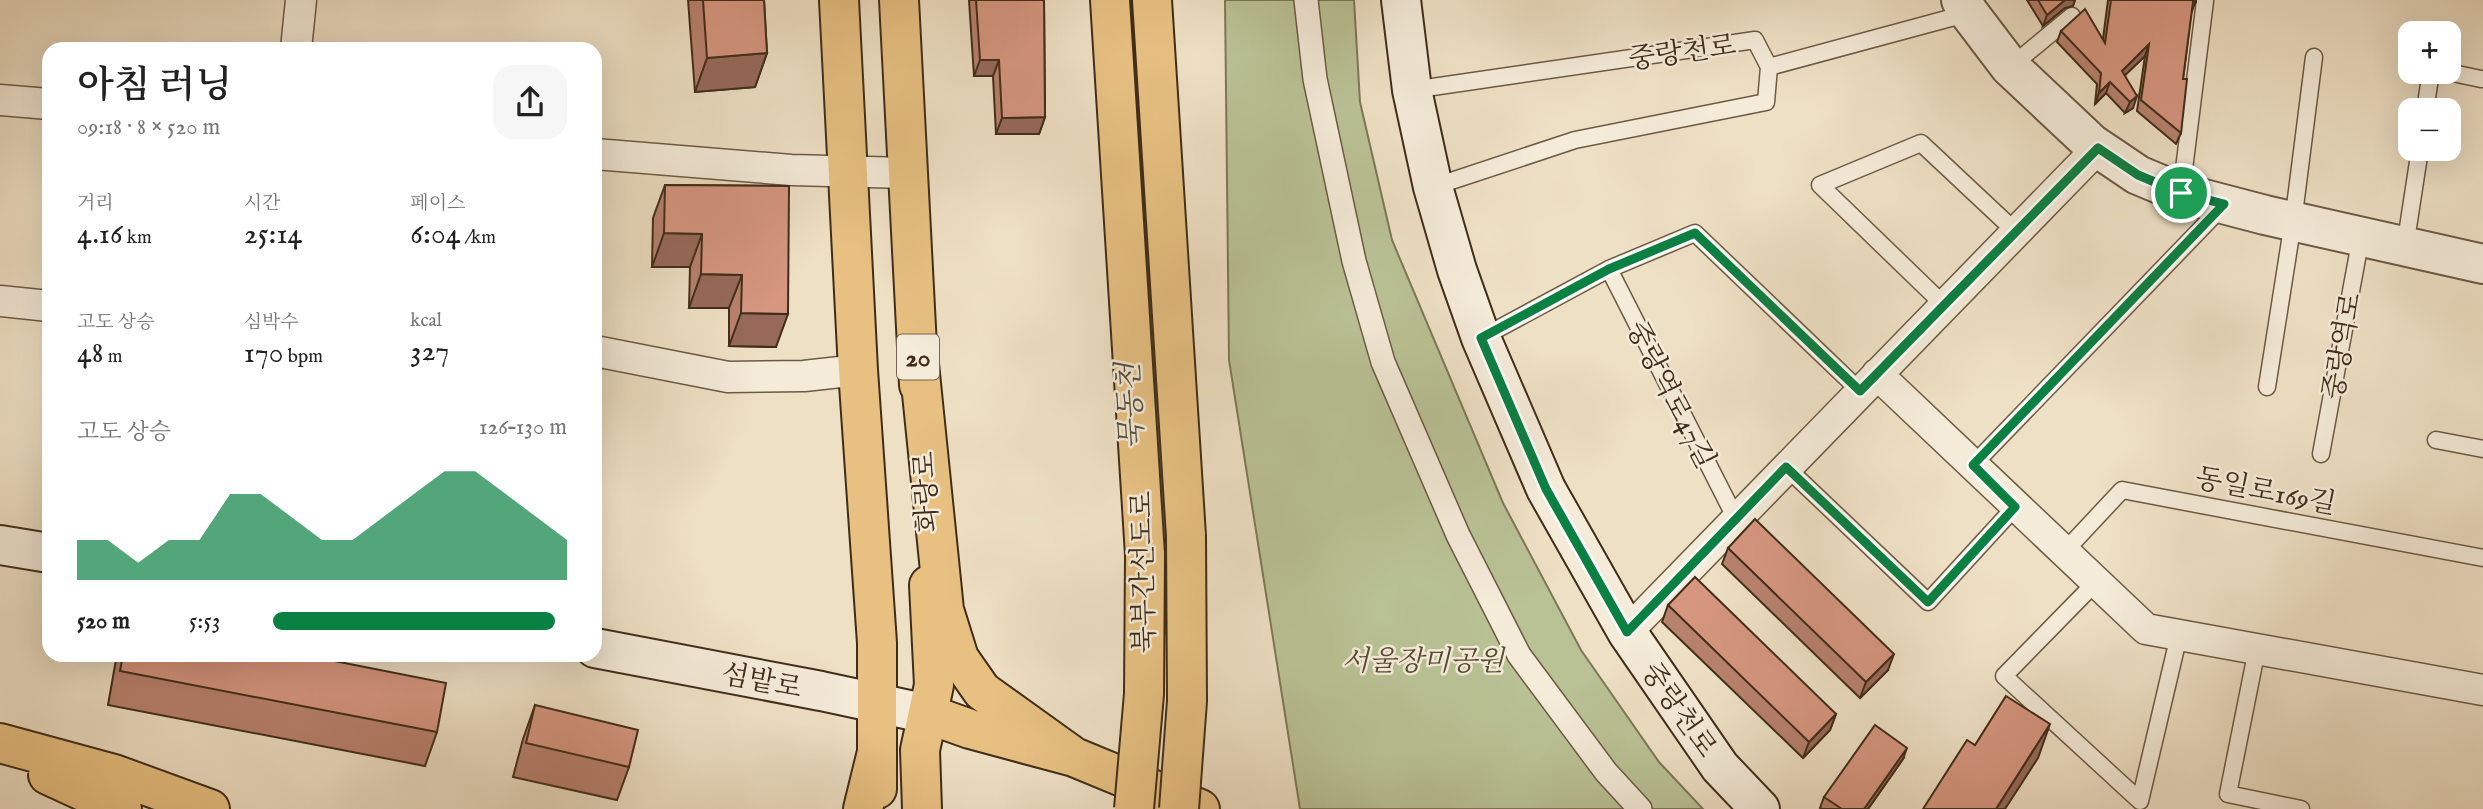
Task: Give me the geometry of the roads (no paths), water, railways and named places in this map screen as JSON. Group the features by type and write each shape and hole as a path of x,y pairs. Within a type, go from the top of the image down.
{"main road":[{"name":"화랑로","path":"839,0 858,370 877,643 878,809"},
{"name":"화랑로","path":"899,0 934,675 933,695 920,750 922,809"},
{"name":"북부간선도로","path":"1110,0 1145,555 1144,694 1134,809"},
{"name":"북부간선도로","path":"1152,0 1186,536 1186,701 1179,809"},
{"name":"중랑천로","path":"1401,0 1412,90 1433,187 1457,270 1481,338 1546,489 1627,632 1720,767 1760,809"},
{"path":"1965,7 2010,67 2098,148 2138,175 2181,193 2293,222 2483,264"},
{"path":"918,354 944,610 959,658 982,691 1074,757"},
{"path":"0,545 42,552"},
{"name":"섬밭로","path":"602,649 928,714"},
{"path":"928,714 970,729 1074,757 1200,809"},
{"path":"0,743 114,774 210,809"},
{"path":"0,754 122,809"},
{"path":"863,809 876,756"}],"street":[{"path":"297,42 301,0"},
{"path":"1306,0 1315,79 1354,261 1383,362 1458,535 1519,654 1606,772 1640,809"},
{"path":"0,100 42,103"},
{"path":"1627,632 2098,148"},
{"path":"602,155 778,169 907,173"},
{"path":"0,301 42,305"},
{"path":"602,352 728,377 804,376 858,370"},
{"path":"1869,383 1973,465 2146,629 2483,690"}],"lane":[{"path":"2181,193 2205,1"},
{"path":"1769,67 1965,7"},
{"path":"2010,67 2072,16"},
{"name":"중랑천로","path":"1412,90 1755,40 1769,67 1766,102 1575,140 1433,187"},
{"path":"2267,387 2293,222 2314,57"},
{"path":"2461,75 2482,79"},
{"path":"1944,305 1820,186 1922,143 2016,232"},
{"path":"2405,247 2418,161"},
{"path":"1973,465 2224,204"},
{"path":"1481,338 1609,269 1695,233 1869,383"},
{"name":"중랑역로","path":"2321,454 2361,237"},
{"name":"중랑역로47길","path":"1609,269 1736,519"},
{"path":"2436,440 2483,449"},
{"path":"1786,467 1928,602 2015,507"},
{"name":"동일로169길","path":"2064,552 2122,490 2483,558"},
{"path":"2096,582 2004,676 2140,801 2179,635"},
{"path":"2257,649 2228,794 2301,809"}],"waterway":[{"name":"묵동천","path":"1131,0 1154,400"},
{"name":"묵동천","path":"1164,557 1168,631"}],"park label":[{"name":"서울장미공원","path":"1423,660"}]}
